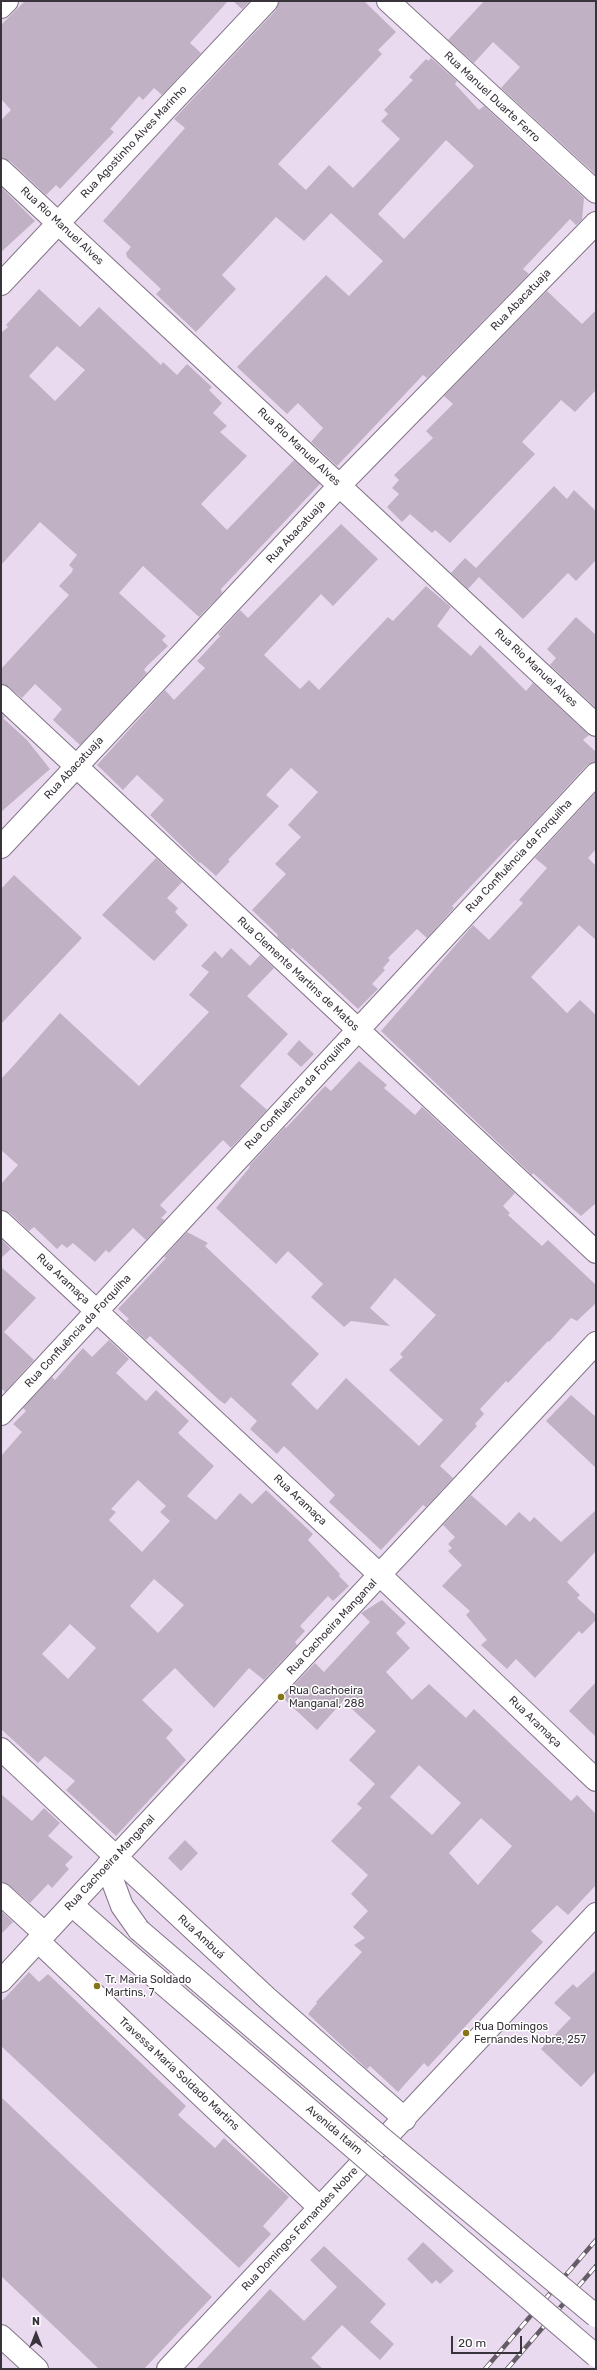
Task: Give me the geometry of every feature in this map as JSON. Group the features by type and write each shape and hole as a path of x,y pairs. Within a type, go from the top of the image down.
{"street":[{"path":"1,7 7,1"},
{"name":"Rua Agostinho Alves Marinho","path":"1,284 267,1"},
{"name":"Rua Manuel Duarte Ferro","path":"388,1 596,192"},
{"name":"Rua Rio Manuel Alves","path":"1,170 596,725"},
{"name":"Rua Abacatuaja","path":"1,847 75,766 340,485 596,223"},
{"name":"Rua Clemente Martins de Matos","path":"1,696 596,1252"},
{"name":"Rua Confluência da Forquilha","path":"1,1414 596,774"},
{"name":"Rua Aramaça","path":"1,1222 380,1575 596,1780"},
{"name":"Rua Cachoeira Manganal","path":"1,1981 596,1343"},
{"name":"Rua Ambuá","path":"1,1750 111,1862 405,2119"},
{"path":"111,1862 122,1906 139,1930 384,2140 596,2316"},
{"name":"Travessa Maria Soldado Martins","path":"1,1894 41,1937 319,2207"},
{"name":"Avenida Itaim","path":"72,1905 596,2356"},
{"name":"Rua Domingos Fernandes Nobre","path":"168,2369 319,2207 405,2119 596,1914"},
{"path":"1,2336 37,2369"}],"building":[{"path":"25,1 228,1 190,43 201,53 162,95 154,88 143,100 139,96 110,129 114,132 60,189 56,185 46,195 10,161 1,158 1,120 11,110 1,99 1,25"},
{"path":"233,1 250,1 242,9"},
{"path":"279,1 364,1 396,32 378,50 382,54 278,164 306,190 329,165 353,188 400,139 381,121 388,114 384,110 413,80 409,77 426,59 428,61 431,58 457,81 455,84 479,110 484,106 584,198 582,220 576,225 570,219 523,269 529,274 427,378 423,375 337,466 311,442 323,428 298,403 287,414 237,367 326,275 349,296 383,261 331,213 304,241 276,217 222,275 236,289 196,332 156,294 161,289 127,257 126,253 131,247 103,221 185,128 174,119 276,10","holes":["446,140 474,166 404,239 378,214"]},
{"path":"484,1 596,1 596,175 501,88 520,67 493,42 474,63 448,40"},
{"path":"1,187 35,221 1,252"},
{"path":"39,289 80,327 99,307 161,365 163,362 177,375 187,364 212,387 209,390 222,403 213,413 227,426 220,432 247,456 201,504 227,530 294,460 320,484 221,589 222,593 199,617 143,566 119,593 166,636 162,640 168,646 147,666 144,670 147,673 80,745 53,720 62,709 35,684 22,698 9,687 1,684 1,669 69,595 59,586 72,572 73,569 69,565 77,555 40,522 1,565 1,333 8,327 6,325","holes":["57,346 85,370 55,401 29,376"]},
{"path":"547,291 582,324 596,310 596,390 575,412 561,400 522,442 535,454 450,543 435,530 432,533 410,514 402,522 387,507 399,494 392,488 399,480 394,475 433,438 426,431 453,404 444,396"},
{"path":"554,486 567,499 574,490 596,511 596,560 576,581 568,573 523,619 479,577 468,589 451,573 465,558 476,568"},
{"path":"341,524 378,559 333,606 321,594 264,655 300,689 309,680 319,690 388,617 393,621 426,586 451,607 437,626 471,656 480,645 526,691 533,683 589,735 583,740 596,752 596,762 587,765 517,841 515,840 452,906 454,908 427,938 417,929 388,958 390,960 383,968 385,970 372,984 378,989 358,1009 292,948 291,950 277,937 278,935 252,910 286,874 275,864 301,837 288,825 318,792 291,768 266,795 279,806 228,860 230,861 216,876 200,862 199,863 150,815 164,800 137,775 123,790 97,765 165,690 174,700 205,668 197,661 220,636 218,634 240,610 248,618"},
{"path":"576,617 596,635 596,708 550,665 556,658 547,649"},
{"path":"1,713 5,717 3,718 27,740 50,769 1,812"},
{"path":"596,792 596,849 588,858 596,866 596,940 579,925 531,977 567,1013 580,1000 596,1015 596,1203 581,1216 533,1173 532,1175 381,1031 473,925 489,940 523,903 519,900 547,868 535,858"},
{"path":"156,858 182,882 167,898 178,908 175,912 188,925 154,961 102,915"},
{"path":"14,875 82,938 1,1024 1,889"},
{"path":"231,948 250,966 260,955 274,968 247,996 288,1034 240,1086 267,1110 231,1148 223,1140 160,1205 167,1212 161,1218 165,1220 146,1240 133,1228 109,1253 106,1250 95,1262 73,1243 67,1248 62,1244 57,1249 34,1227 29,1231 10,1213 1,1210 1,1184 18,1165 1,1150 1,1079 60,1013 139,1086 209,1012 189,995 209,972 201,966 215,951 222,958"},
{"path":"299,1040 314,1054 301,1067 287,1054"},
{"path":"359,1061 387,1085 384,1088 415,1115 422,1107 515,1193 503,1206 510,1213 508,1215 542,1246 548,1240 596,1285 596,1303 577,1321 571,1318 508,1383 506,1381 480,1409 484,1414 475,1424 477,1426 440,1466 453,1478 426,1507 423,1505 381,1550 329,1502 335,1495 284,1446 277,1454 250,1429 257,1421 231,1397 225,1404 219,1400 150,1336 146,1340 126,1321 129,1319 118,1309 166,1258 164,1257 187,1232 208,1243 205,1246 319,1354 291,1384 317,1410 346,1378 419,1446 443,1420 389,1370 403,1357 400,1354 436,1315 395,1278 370,1308 390,1326 351,1321 344,1327 311,1297 323,1284 288,1251 276,1264 216,1208 250,1167 249,1166 285,1127 286,1128 325,1086 331,1091"},
{"path":"1,1239 11,1249 1,1258"},
{"path":"1,1267 36,1298 4,1332 34,1360 5,1392 1,1388"},
{"path":"109,1340 129,1359 116,1373 146,1401 156,1390 189,1421 178,1433 214,1466 187,1496 216,1520 240,1493 252,1504 266,1490 313,1534 308,1540 340,1574 339,1576 349,1586 333,1601 328,1596 300,1626 305,1631 295,1642 297,1645 264,1680 249,1668 214,1708 175,1668 142,1700 173,1730 166,1738 186,1760 116,1836 66,1790 75,1781 45,1756 38,1763 1,1729 1,1456 22,1432 13,1424 26,1411 23,1408 52,1377 55,1380 83,1348 92,1357","holes":["138,1480 166,1506 160,1512 170,1521 142,1552 109,1520 116,1512 111,1509","154,1579 184,1605 158,1633 130,1606","70,1624 96,1648 68,1679 42,1654"]},
{"path":"571,1395 596,1417 596,1468 546,1421"},
{"path":"471,1495 506,1526 519,1512 530,1522 534,1517 561,1542 596,1510 596,1551 567,1582 580,1595 577,1598 596,1615 596,1620 582,1634 579,1631 535,1678 516,1659 507,1669 481,1645 487,1640 466,1615 470,1611 442,1586 462,1565 448,1551 452,1548 448,1544 455,1537 443,1525"},
{"path":"382,1600 406,1623 396,1633 410,1648 386,1672 412,1700 429,1684 466,1718 474,1709 571,1801 577,1795 596,1814 596,1885 568,1915 557,1905 531,1931 543,1942 428,2067 424,2063 398,2092 370,2066 367,2069 308,2014 317,2003 316,2002 362,1952 354,1945 365,1938 353,1927 368,1911 351,1894 368,1875 331,1841 362,1808 357,1804 375,1784 349,1760 376,1731 343,1701 317,1730 282,1697 315,1663 324,1672 370,1622 361,1613","holes":["419,1765 461,1803 432,1835 390,1797","481,1818 512,1846 478,1885 449,1853"]},
{"path":"596,1682 596,1737 569,1711"},
{"path":"1,1794 32,1821 44,1808 60,1823 48,1836 73,1857 65,1865 69,1869 52,1888 48,1884 30,1903 9,1885 1,1882"},
{"path":"185,1840 198,1853 181,1871 168,1858"},
{"path":"1,1911 13,1922 1,1934"},
{"path":"596,1970 596,2071 581,2087 541,2049 571,2018 554,2003 573,1984 577,1988"},
{"path":"29,1972 39,1982 48,1974 186,2106 178,2115 215,2148 224,2138 289,2197 263,2226 271,2234 239,2268 1,2046 1,2002"},
{"path":"1,2097 212,2297 144,2369 99,2369 1,2276"},
{"path":"423,2242 454,2271 440,2284 436,2280 432,2284 407,2259"},
{"path":"324,2246 386,2304 370,2322 394,2344 380,2360 342,2325 311,2358 323,2369 196,2369 270,2289 304,2321 337,2287 310,2260"}],"railway":[{"path":"485,2369 596,2240"},
{"path":"507,2369 596,2266"}],"place":[{"name":"Rua Cachoeira Manganal, 288","path":"281,1697"},
{"name":"Tr. Maria Soldado Martins, 7","path":"97,1986"},
{"name":"Rua Domingos Fernandes Nobre, 257","path":"466,2033"}]}
